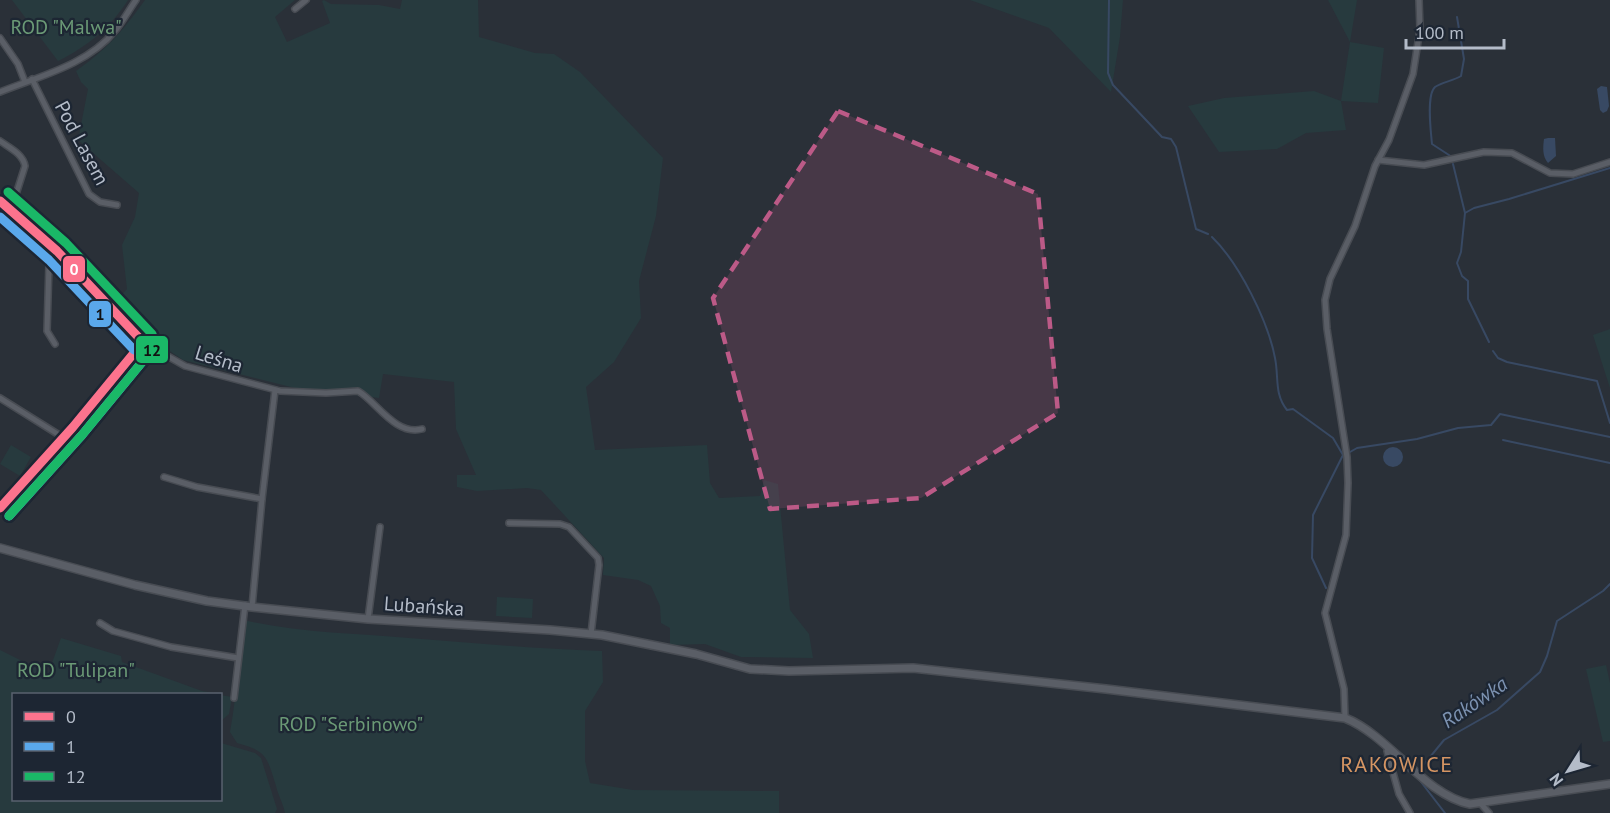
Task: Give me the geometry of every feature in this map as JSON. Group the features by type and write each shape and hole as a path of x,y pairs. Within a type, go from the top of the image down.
{"street":[{"path":"0,92 74,63 96,49 115,31 136,0"},
{"path":"295,9 306,0"},
{"path":"1419,0 1420,29 1413,74 1389,140 1378,160 1355,226 1330,279 1325,300 1327,329 1347,457 1348,483 1346,535 1326,602 1325,613 1344,689 1345,718 1360,724 1453,799 1470,804 1481,804 1548,791 1610,784"},
{"path":"0,38 13,56 25,82"},
{"name":"Pod Lasem","path":"32,80 89,194 100,202 117,205"},
{"path":"0,141 18,153 25,161 11,210"},
{"path":"1378,160 1424,165 1484,152 1512,153 1550,172 1573,174 1610,162"},
{"name":"Leśna","path":"0,201 57,251 143,342 185,366 275,390 326,393 358,391 393,422 413,430 422,429"},
{"path":"55,344 47,331 50,264 57,251"},
{"path":"0,508 64,438 143,342"},
{"path":"234,698 238,658 249,606 275,390"},
{"path":"0,398 64,438"},
{"path":"164,477 197,487 262,499"},
{"path":"509,523 560,524 569,527 598,558 591,633"},
{"path":"368,619 380,526"},
{"name":"Lubańska","path":"0,548 135,585 207,601 368,619 591,633 696,654 750,669 789,672 913,668 1106,688 1345,718"},
{"path":"100,623 113,632 171,647 238,658"},
{"path":"1389,747 1387,751 1400,794 1410,813"},
{"path":"1481,804 1489,813"}],"highlighted area":[{"path":"838,111 1038,194 1058,413 921,498 770,509 713,298"}],"green space":[{"name":"ROD \"Malwa\"","path":"12,0 128,0 98,35 58,61"},
{"path":"145,0 295,0 275,17 287,42 330,23 322,1 324,0 331,4 379,5 400,9 402,0 478,0 479,37 535,53 554,54 580,72 663,158 656,216 639,281 641,318 614,362 586,387 595,450 707,445 710,483 719,498 760,496 764,480 778,484 790,610 809,634 813,658 741,657 705,644 670,645 670,628 661,623 660,606 651,586 638,580 603,575 604,558 541,490 527,488 477,491 457,487 457,475 476,475 456,429 454,382 383,374 379,398 295,388 183,360 145,334 114,303 127,289 122,245 135,217 139,193 78,140 88,89 81,82 76,71 114,39"},
{"path":"970,0 1123,0 1120,37 1111,92 1049,28"},
{"path":"1328,0 1357,0 1350,42"},
{"path":"1350,42 1384,48 1378,103 1341,101"},
{"path":"1314,91 1341,101 1346,130 1306,133 1277,149 1219,152 1188,106 1224,98"},
{"path":"1610,329 1610,388 1593,335"},
{"path":"11,445 31,457 20,476 0,464"},
{"path":"497,597 533,599 532,618 496,616"},
{"name":"ROD \"Serbinowo\"","path":"244,620 285,628 326,632 602,651 603,682 585,711 585,761 590,783 633,790 779,791 779,813 285,813 268,762 260,752 237,743 230,732"},
{"name":"ROD \"Tulipan\"","path":"61,638 121,656 122,662 213,693 12,693 12,801 222,801 222,743 255,753 261,758 277,809 275,813 0,813 0,650 48,674"},
{"path":"1606,665 1610,683 1610,741 1603,742 1586,669"},
{"path":"222,695 232,697 229,714 222,720"}],"water":[{"path":"1601,86 1607,87 1609,106 1603,113 1600,110 1597,89"},
{"path":"1555,138 1556,156 1548,163 1543,148 1544,139"},
{"path":"1393,447 1400,450 1403,457 1400,464 1393,467 1386,464 1383,457 1386,450"}],"waterway":[{"path":"1109,0 1108,73 1113,85 1162,137 1171,139 1176,147 1196,229 1208,234"},
{"path":"1452,157 1432,144 1430,106 1432,91 1435,87 1461,76 1464,59 1457,17"},
{"path":"1453,164 1465,213"},
{"path":"1489,342 1468,299 1468,281 1462,276 1457,263 1461,252 1465,213 1474,208 1610,168"},
{"path":"1212,237 1242,277 1259,310 1271,343 1283,404 1287,410 1293,409 1333,438 1343,455 1313,515 1312,558 1326,588"},
{"path":"1493,351 1498,358 1507,362 1597,381 1610,423"},
{"path":"1350,452 1357,448 1417,439 1458,428 1491,425 1500,414 1610,437"},
{"path":"1503,440 1610,463"},
{"name":"Rakówka","path":"1421,768 1444,740 1497,710 1540,672 1557,621 1610,584"},
{"name":"Rakówka","path":"1418,778 1445,813"}],"transit line":[{"name":"12","path":"8,192 66,243 152,334 155,342 152,350 82,435 9,516"},
{"name":"0","path":"0,201 57,251 143,342"},
{"name":"1","path":"0,217 49,260 134,350"},
{"name":"0","path":"0,508 73,427 143,342"},
{"name":"1","path":"9,516 82,435 152,350"}],"district":[{"name":"RAKOWICE","path":"1397,764"}]}
